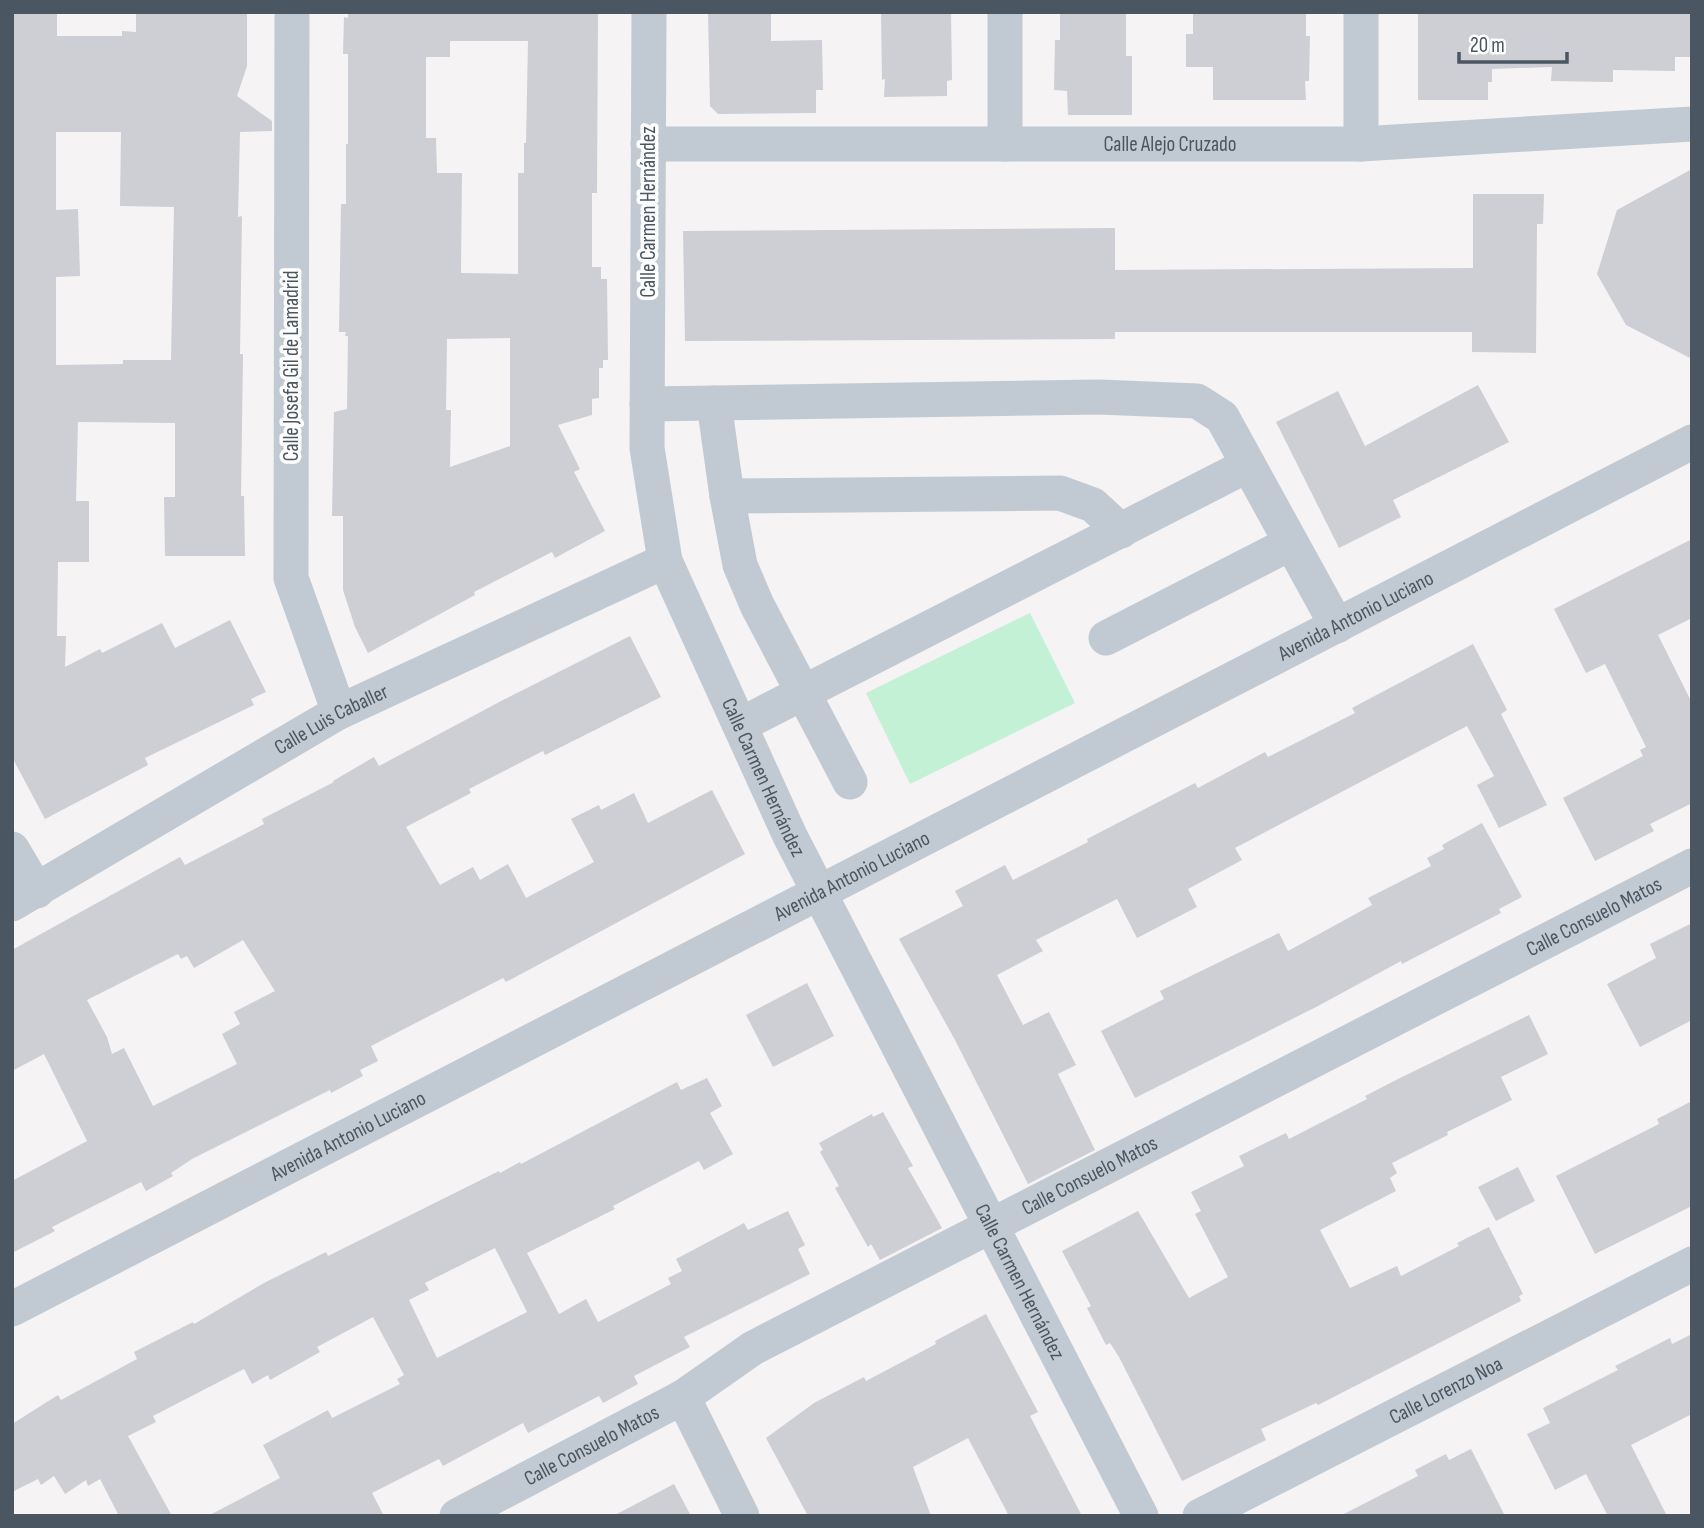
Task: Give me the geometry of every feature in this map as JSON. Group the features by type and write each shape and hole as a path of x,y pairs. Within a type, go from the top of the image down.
{"street":[{"name":"Calle Josefa Gil de Lamadrid","path":"292,12 291,578 339,712"},
{"name":"Calle Carmen Hernández","path":"649,12 647,448 665,561 790,836 1141,1516"},
{"path":"1005,12 1005,144"},
{"path":"1361,144 1362,12"},
{"name":"Calle Alejo Cruzado","path":"648,144 1361,144 1692,124"},
{"path":"647,404 1098,397 1197,401 1222,417 1337,626"},
{"path":"714,403 740,565 802,694 850,782"},
{"name":"Avenida Antonio Luciano","path":"12,1309 1692,442"},
{"path":"740,725 1248,465"},
{"path":"727,496 1060,493 1093,505 1121,531"},
{"path":"1106,638 1291,543"},
{"name":"Calle Luis Caballer","path":"25,898 339,712 665,561"},
{"path":"12,849 25,898"},
{"name":"Calle Consuelo Matos","path":"457,1516 682,1397 754,1348 1692,866"},
{"name":"Calle Lorenzo Noa","path":"1200,1516 1692,1264"},
{"path":"682,1397 742,1516"}],"green space":[{"path":"1030,613 1075,703 910,784 866,693"}],"building":[{"path":"12,12 57,12 57,36 122,36 122,31 136,32 136,12 247,12 247,66 237,96 272,121 272,131 240,132 238,217 242,216 240,354 243,354 241,496 244,496 245,556 165,556 164,497 175,497 175,423 78,422 76,501 89,501 89,562 58,562 57,636 66,636 65,667 100,649 102,653 162,623 175,648 230,620 266,692 251,699 254,705 145,758 148,765 45,819 12,757","holes":["56,132 121,132 120,206 174,207 171,360 56,365 56,277 80,276 78,209 56,210"]},
{"path":"348,12 598,12 597,193 592,193 592,267 601,267 601,279 607,279 608,360 603,360 603,368 599,368 599,398 592,399 592,415 558,425 580,469 574,472 605,531 555,558 552,552 474,592 475,595 368,653 355,627 343,590 343,516 332,516 334,412 347,409 348,336 345,336 346,332 339,332 341,204 346,204 348,144 348,54 343,54 344,17 348,18","holes":["450,41 528,41 524,173 518,173 518,274 461,273 462,173 437,173 436,138 426,138 426,57 450,57","510,338 510,446 450,467 451,410 446,410 447,339"]},
{"path":"708,12 771,12 771,41 822,40 823,90 816,90 816,113 718,114 710,106"},
{"path":"881,12 951,12 952,80 947,81 947,96 884,97"},
{"path":"1060,12 1126,12 1126,56 1132,56 1132,115 1068,115 1067,91 1054,90 1055,40 1060,40"},
{"path":"1193,12 1306,12 1306,36 1310,36 1309,81 1305,81 1306,100 1213,100 1213,67 1186,67 1186,34 1193,34"},
{"path":"1418,12 1692,12 1692,57 1675,57 1675,71 1613,70 1613,82 1551,81 1552,67 1492,69 1492,82 1488,82 1488,100 1418,100"},
{"path":"1692,169 1692,359 1626,325 1597,274 1617,210"},
{"path":"1473,194 1544,194 1543,224 1537,224 1536,353 1472,352 1472,332 1115,332 1115,339 685,341 683,231 1115,228 1115,270 1473,268"},
{"path":"1478,385 1509,442 1393,500 1401,517 1339,548 1276,422 1338,391 1365,446"},
{"path":"1692,539 1692,618 1658,635 1692,703 1692,803 1650,824 1654,831 1595,861 1563,798 1643,756 1640,750 1646,747 1605,664 1586,673 1554,609"},
{"path":"630,636 661,697 545,755 543,751 469,789 471,793 406,827 440,885 473,867 480,880 508,864 526,898 594,862 571,819 599,805 601,810 634,793 648,823 712,790 745,854 506,982 503,978 371,1046 378,1061 360,1070 363,1076 192,1159 171,1173 173,1176 146,1191 141,1182 52,1227 55,1231 12,1253 12,1181 87,1141 44,1054 12,1071 12,950 180,857 185,865 264,824 262,819 334,782 374,757 379,766","holes":["243,940 275,991 234,1012 240,1024 222,1034 237,1064 153,1106 124,1048 112,1054 107,1037 87,1000 178,954 181,959 187,956 194,968"]},
{"path":"1473,644 1507,710 1501,714 1547,805 1499,828 1477,785 1494,776 1467,726 1235,848 1242,860 1188,889 1197,907 1137,938 1117,899 1036,940 1043,951 997,975 1023,1025 1049,1012 1076,1065 1058,1074 1095,1150 1028,1184 955,1040 899,939 963,906 955,891 1005,865 1013,880 1195,783 1198,788 1265,752 1268,757 1355,713 1352,708"},
{"path":"1482,823 1522,897 1499,909 1501,913 1402,964 1401,961 1135,1098 1101,1031 1164,999 1160,991 1279,933 1288,951 1372,905 1368,898 1431,866 1427,858 1444,849 1442,845"},
{"path":"1692,923 1692,1020 1640,1047 1607,984 1656,958 1650,944"},
{"path":"807,983 834,1036 773,1067 746,1015"},
{"path":"1529,1015 1548,1054 1501,1077 1512,1100 1392,1163 1397,1173 1390,1178 1396,1191 1320,1230 1350,1288 1397,1266 1401,1276 1489,1227 1523,1294 1519,1296 1521,1301 1318,1405 1316,1403 1261,1429 1266,1440 1182,1481 1119,1357 1110,1343 1106,1345 1087,1308 1091,1306 1062,1251 1138,1211 1189,1298 1228,1277 1195,1214 1201,1211 1191,1192 1244,1166 1239,1156 1286,1133 1289,1139 1367,1099 1365,1096"},
{"path":"707,1078 722,1106 710,1113 733,1154 704,1170 699,1161 613,1206 615,1209 527,1253 559,1314 586,1299 598,1322 671,1284 668,1278 682,1271 676,1259 744,1223 748,1230 788,1211 805,1245 798,1249 810,1274 684,1337 690,1347 634,1376 638,1384 603,1403 599,1396 528,1433 523,1423 443,1466 439,1459 372,1493 384,1516 208,1516 280,1478 263,1445 328,1410 332,1418 400,1384 397,1379 404,1375 373,1317 317,1347 320,1352 270,1380 268,1375 252,1384 244,1369 153,1416 156,1422 128,1436 172,1516 119,1516 100,1479 88,1486 86,1480 65,1494 54,1476 41,1485 38,1479 12,1492 12,1424 58,1395 61,1400 137,1359 134,1352 193,1322 194,1324 264,1283 326,1252 328,1256 499,1171 500,1173 520,1162 521,1164 677,1082 681,1090","holes":["495,1248 527,1312 437,1358 409,1300 429,1290 425,1283"]},
{"path":"1692,1101 1692,1206 1595,1254 1556,1176 1659,1124 1657,1119"},
{"path":"883,1112 913,1166 908,1168 942,1228 880,1260 871,1244 868,1247 835,1188 839,1186 820,1152 823,1150 819,1143 872,1114 873,1117"},
{"path":"1518,1167 1535,1201 1496,1221 1478,1187"},
{"path":"986,1314 1038,1412 1030,1416 1082,1516 1009,1516 968,1438 913,1467 931,1516 808,1516 766,1438 814,1403 864,1377 866,1381"},
{"path":"1692,1334 1692,1414 1631,1445 1667,1516 1608,1516 1586,1474 1555,1490 1527,1434 1550,1423 1543,1408 1618,1370 1615,1366 1670,1338 1672,1344"},
{"path":"1471,1449 1505,1516 1340,1516 1418,1476 1415,1470 1446,1454 1449,1460"},
{"path":"674,1484 691,1516 613,1516"}]}
